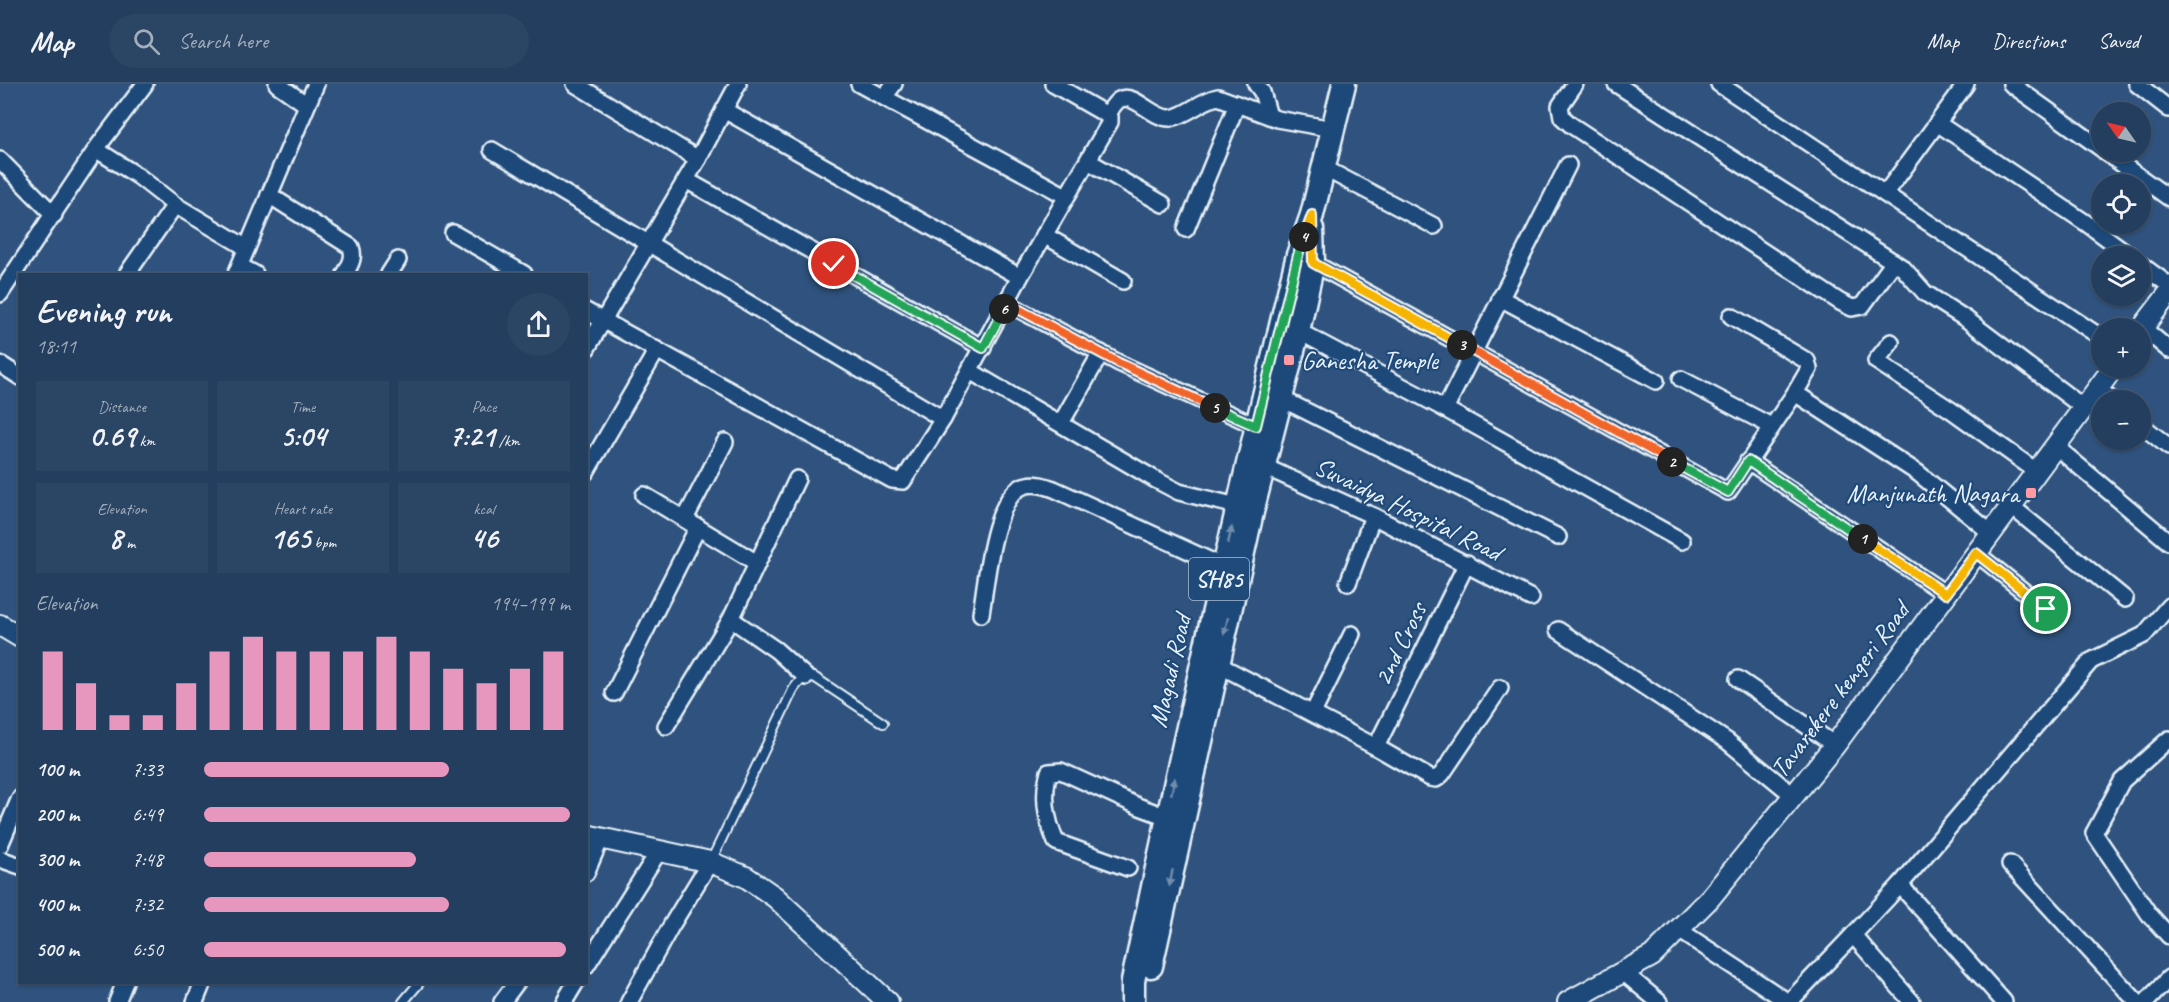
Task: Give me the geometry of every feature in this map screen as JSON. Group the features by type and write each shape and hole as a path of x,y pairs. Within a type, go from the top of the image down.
{"main road":[{"name":"Magadi Road","path":"1141,1002 1147,987 1167,817 1222,566 1298,255 1312,215 1344,84"},
{"name":"Magadi Road","path":"1133,1002 1133,981 1157,907 1263,466 1298,331 1313,263 1312,215"},
{"path":"2151,318 2169,292"},
{"name":"Tavarekere kengeri Road","path":"1568,1002 1652,956 1710,898 1835,745 2036,471 2084,408 2091,404"},
{"path":"0,625 18,636"},
{"path":"594,837 710,862 746,877 775,897 888,1002"}],"street":[{"path":"0,294 5,275 54,215 145,84"},
{"path":"277,84 307,105"},
{"path":"238,270 316,84"},
{"path":"575,84 698,159"},
{"path":"588,346 686,180 738,84"},
{"path":"859,84 1066,196"},
{"path":"884,97 894,84"},
{"path":"588,312 898,482 907,476 943,419 1020,277 1110,122 1110,117 1107,115 1053,84"},
{"path":"1256,84 1262,92 1269,117"},
{"path":"1575,84 1560,106 1562,117 1571,125 1840,302 1852,308 1862,306 1894,262"},
{"path":"1616,84 1903,268 1925,293 1966,318 2084,408"},
{"path":"1719,84 2091,331"},
{"path":"1885,194 1966,84"},
{"path":"2011,84 2091,141"},
{"path":"2137,84 2169,109"},
{"path":"1107,115 1116,103 1123,99 1129,99 1161,117 1169,118 1181,115 1211,98 1218,97 1269,117 1333,129"},
{"path":"1186,228 1237,104"},
{"path":"724,110 1020,277"},
{"path":"1937,123 2086,222 2118,246"},
{"path":"98,150 138,176 175,205 247,248"},
{"path":"492,150 943,419"},
{"path":"0,159 54,215"},
{"path":"1088,161 1163,204"},
{"path":"2120,162 2169,198"},
{"path":"1445,409 1568,165"},
{"path":"1324,168 1434,226"},
{"path":"686,180 983,348"},
{"path":"269,195 351,247 352,260 346,273"},
{"path":"128,273 175,205"},
{"path":"453,233 522,273"},
{"path":"1044,236 1123,281"},
{"path":"390,273 398,260"},
{"path":"1313,263 1728,492 1809,369 1807,361 1731,316"},
{"path":"2151,272 2169,285"},
{"path":"1500,298 1656,381"},
{"path":"1007,303 1101,353 1256,426"},
{"path":"1298,331 1445,409 1682,541"},
{"path":"2151,337 2169,350"},
{"path":"1890,342 1876,361 1951,410 2036,471"},
{"path":"588,469 657,350"},
{"path":"1061,423 1101,353"},
{"path":"0,364 18,376"},
{"path":"970,371 1179,492 1237,506"},
{"path":"1681,379 1771,426"},
{"path":"1795,393 1918,473 1991,532"},
{"path":"1280,398 1558,537"},
{"path":"2151,433 2169,447"},
{"path":"614,693 725,442"},
{"path":"2055,446 2169,542"},
{"path":"1748,461 1946,594"},
{"name":"Suvaidya Hospital Road","path":"1263,466 1373,516 1531,598"},
{"path":"666,726 731,619 797,479"},
{"path":"981,614 994,533 1011,495 1025,485 1039,484 1054,489 1222,566"},
{"path":"644,495 757,563"},
{"path":"2011,507 2125,598"},
{"path":"1348,584 1373,516"},
{"path":"1976,553 2046,609"},
{"name":"2nd Cross","path":"1376,747 1467,563"},
{"path":"1678,930 1788,1002 1900,885 2091,661 2144,635 2169,606"},
{"path":"731,619 776,650 806,677"},
{"path":"1558,630 1726,741 1794,796"},
{"path":"1313,713 1352,634"},
{"path":"1217,664 1313,713 1430,778 1437,779 1500,688"},
{"path":"1738,679 1835,745"},
{"path":"2169,739 2122,781 2094,832 2149,914 2169,936"},
{"path":"1128,868 1056,842 1048,825 1044,788 1049,772 1061,771 1167,817"},
{"path":"0,845 18,803"},
{"path":"588,864 594,837"},
{"path":"588,963 659,851"},
{"path":"0,859 18,865"},
{"path":"629,1002 710,862"},
{"path":"2010,864 2137,1002"},
{"path":"1900,885 2004,1002"},
{"path":"1853,935 1912,1002"},
{"path":"1623,972 1659,1002"},
{"path":"2146,1002 2169,978"},
{"path":"117,1002 124,984"},
{"path":"195,1002 202,984"},
{"path":"502,1002 516,984"},
{"path":"564,1002 575,984"}],"lane":[{"path":"710,862 794,690 806,677 814,676 823,681 883,723"},
{"path":"403,1002 418,984"}],"place":[{"name":"Ganesha Temple","path":"1289,360"},
{"name":"Manjunath Nagara","path":"2031,493"}],"route":[{"path":"834,264 983,348 1007,303 1119,363 1256,426 1298,255 1312,215 1313,263 1728,492 1748,461 1946,594 1976,553 2046,609"}]}
